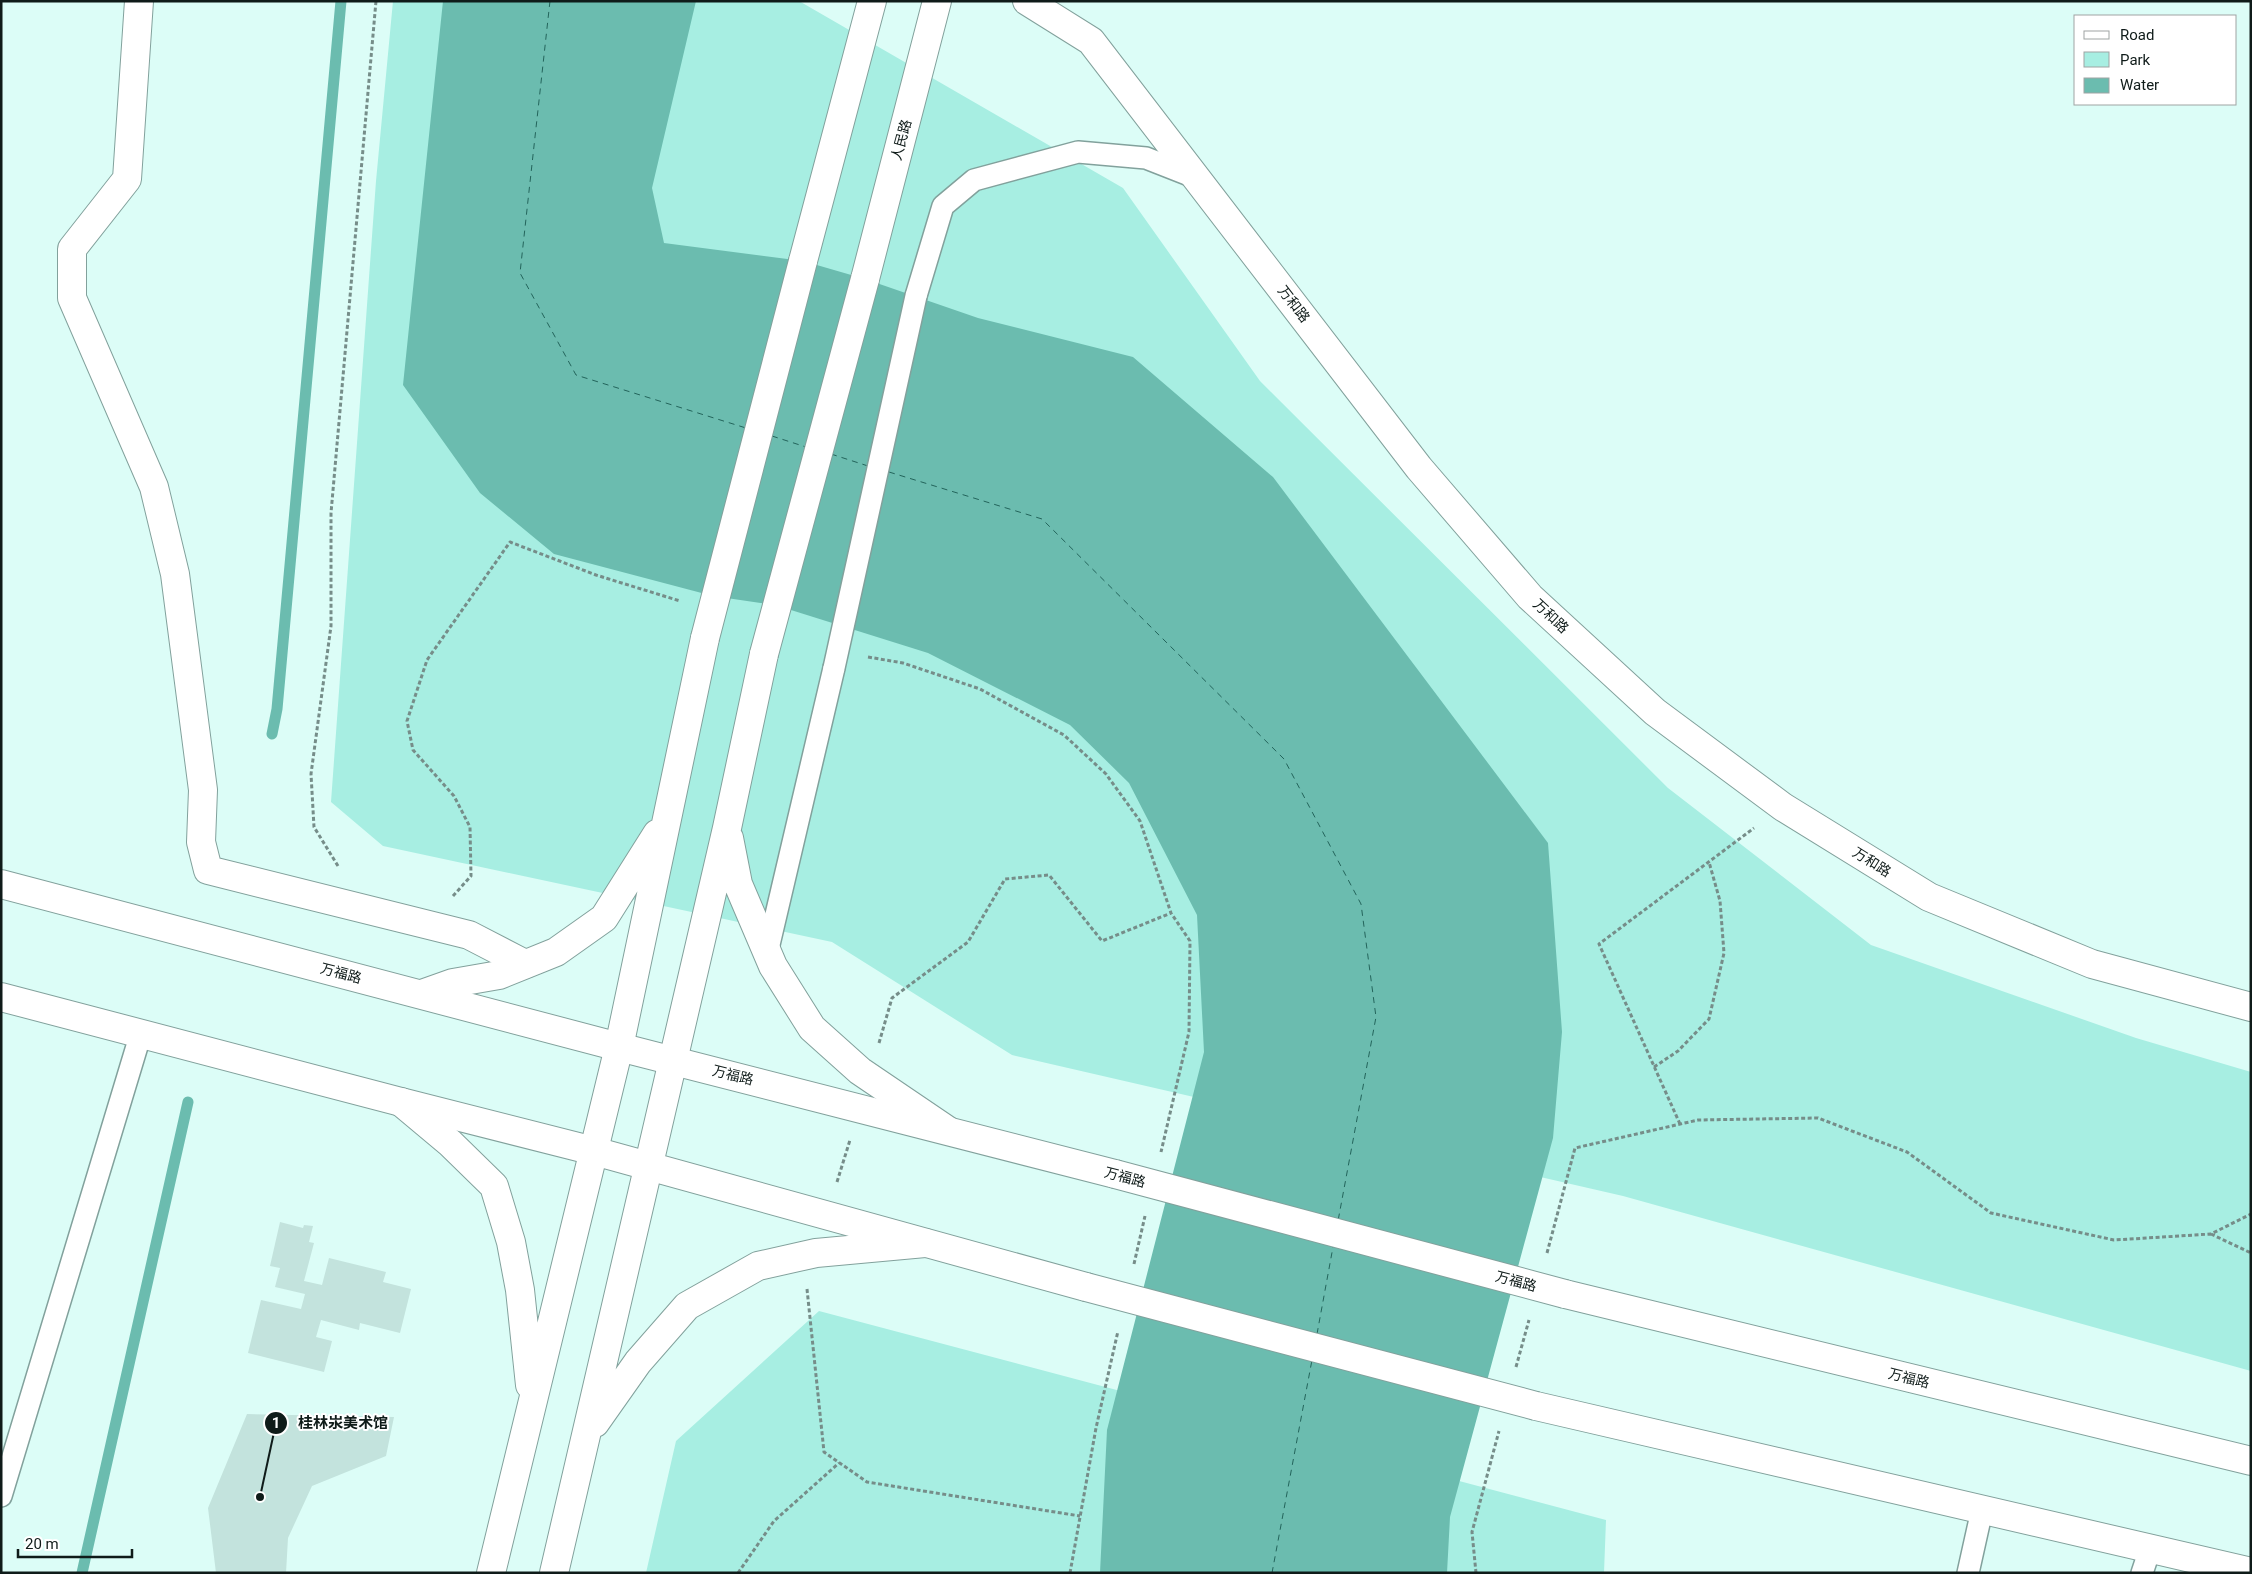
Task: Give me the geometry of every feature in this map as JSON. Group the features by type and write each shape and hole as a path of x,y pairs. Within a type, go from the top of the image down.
{"main road":[{"path":"139,1 127,178 72,249 72,298 154,487 175,574 203,790 201,842 208,870 469,935 525,964"},
{"path":"491,1573 619,1046 705,638 872,1"},
{"name":"人民路","path":"554,1573 650,1166 727,828 764,654 865,279 937,1"},
{"name":"万和路","path":"1026,1 1091,40 1419,468 1530,597 1655,712 1783,807 1929,897 2092,964 2251,1007"},
{"path":"422,994 454,983 500,975 556,952 604,918 667,818"},
{"path":"727,828 738,884 772,966 812,1028 869,1077 949,1131"},
{"name":"万福路","path":"1,884 1115,1174 1565,1294 2251,1461"},
{"path":"1,997 401,1102 594,1150 1086,1287 1536,1406 1982,1510 2146,1561 2251,1572"},
{"path":"401,1102 450,1143 494,1186 511,1242 520,1290 532,1404"},
{"path":"587,1434 638,1362 687,1306 758,1266 816,1253 926,1242"}],"lane":[{"path":"767,953 834,668 916,296 943,206 974,180 1078,152 1146,158 1197,178"},
{"path":"1,1496 141,1033"},
{"path":"1968,1573 1982,1510"}],"path":[{"path":"1680,1124 1599,944 1783,807"},
{"path":"1654,1067 1678,1051 1709,1018 1724,953 1720,901 1709,862"},
{"path":"869,1077 892,998 968,942 1004,879 1049,876 1102,941 1171,913"},
{"path":"828,1215 859,1108"},
{"path":"1544,1263 1575,1148 1698,1120 1818,1118 1907,1152 1991,1213 2114,1240 2211,1234 2251,1214"},
{"path":"2211,1234 2251,1253"},
{"path":"816,1253 807,1285 824,1452 867,1482 1080,1516"},
{"path":"1516,1368 1531,1311"},
{"path":"1476,1573 1472,1532 1500,1426"},
{"path":"738,1573 774,1521 839,1463"}],"green space":[{"path":"393,1 799,1 1123,188 1260,381 1668,788 1871,945 2136,1038 2251,1072 2251,1371 1623,1196 1012,1055 832,942 383,846 331,802 376,181"},
{"path":"819,1311 1606,1520 1604,1573 646,1573 676,1441"}],"water":[{"path":"443,1 696,1 652,188 664,243 803,261 865,279 978,318 1133,357 1273,477 1548,843 1562,1032 1553,1138 1450,1517 1447,1573 1100,1573 1107,1430 1204,1052 1197,915 1129,783 1070,725 928,653 775,605 713,596 554,554 480,493 403,385"}],"building":[{"path":"280,1222 303,1228 304,1225 313,1226 309,1242 314,1243 304,1281 322,1285 329,1258 386,1272 383,1282 411,1289 400,1333 360,1323 359,1330 321,1320 316,1337 332,1341 324,1372 248,1353 261,1300 301,1309 305,1294 275,1287 280,1268 270,1266"},
{"path":"247,1414 394,1417 386,1456 312,1486 288,1538 286,1573 216,1573 208,1508"}],"waterway":[{"path":"272,734 277,709 341,1"},
{"path":"82,1573 188,1102"}],"ferry route":[{"path":"550,1 520,273 576,375 746,428"},
{"path":"772,436 806,447"},
{"path":"831,454 868,466"},
{"path":"889,472 1042,519 1284,759 1361,904 1376,1017 1338,1221"},
{"path":"1317,1334 1333,1247"},
{"path":"1272,1573 1312,1360"}],"place":[{"name":"桂林汖美术馆","path":"260,1497"}]}
